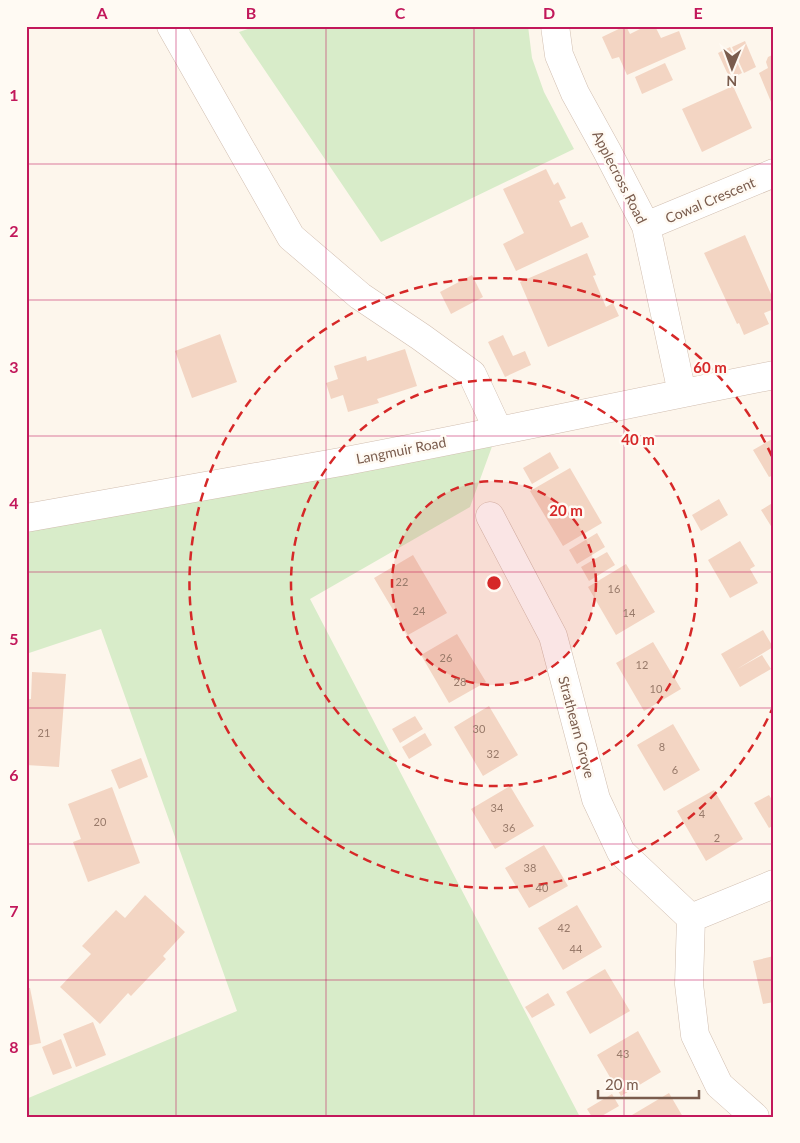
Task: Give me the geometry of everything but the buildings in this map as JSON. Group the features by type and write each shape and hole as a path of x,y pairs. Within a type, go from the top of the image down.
{"street":[{"path":"172,26 291,237 360,296 472,374 498,430"},
{"name":"Applecross Road","path":"555,26 559,55 575,93 646,226 682,393"},
{"name":"Cowal Crescent","path":"646,226 774,173"},
{"name":"Langmuir Road","path":"26,518 347,460 774,376"},
{"name":"Strathearn Grove","path":"490,516 553,636 596,799 621,852 691,918"},
{"path":"755,1117 718,1085 695,1035 689,984 691,918 774,884"}],"green space":[{"path":"257,26 528,26 532,58 544,92 574,149 381,242 239,32"},
{"path":"498,430 470,507 310,599 580,1117 26,1117 26,1099 237,1011 101,629 26,654 26,518"}]}
